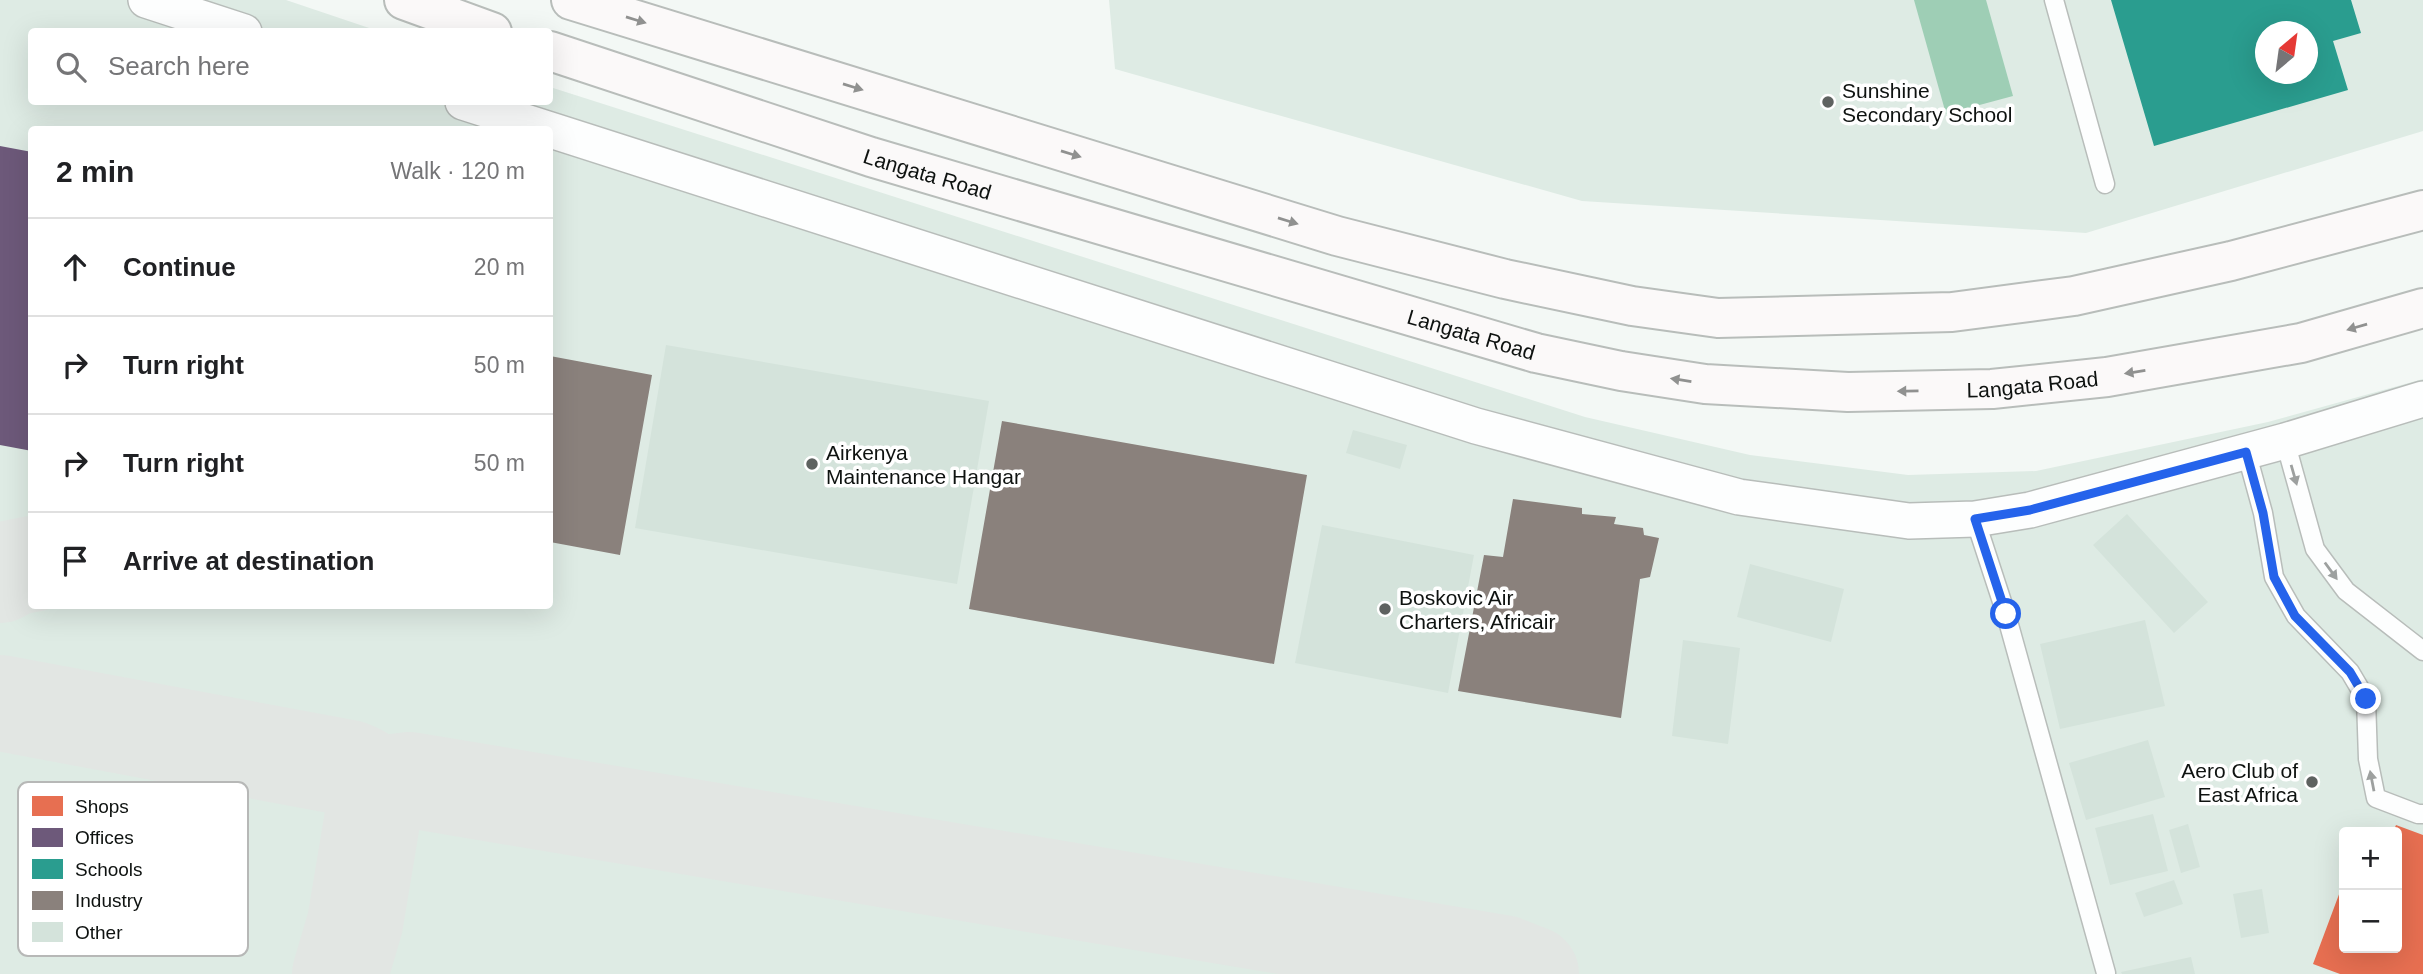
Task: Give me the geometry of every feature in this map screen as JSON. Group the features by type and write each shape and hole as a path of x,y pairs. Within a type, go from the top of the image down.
{"main road":[{"path":"404,0 481,28"},
{"path":"570,0 1337,236 1518,282 1632,306 1718,318 1952,312 2074,296 2231,261 2423,210"},
{"name":"Langata Road","path":"553,52 871,157 1536,354 1706,384 1849,392 2018,387 2107,377 2301,343 2423,308"}],"street":[{"path":"146,0 232,28"},
{"path":"472,105 538,126"},
{"path":"553,131 1476,426 1739,496 1909,520 1975,519 2030,510 2285,441 2423,399"}],"lane":[{"path":"2054,0 2105,184"},
{"path":"2285,441 2315,549 2346,591 2423,651"},
{"path":"2246,452 2263,513 2274,577 2295,616 2350,672 2366,699 2368,759 2376,798 2423,814"},
{"path":"1975,519 2006,614 2106,973"}],"shaded area":[{"path":"0,0 286,0 369,28 28,28 28,105 553,105 553,88 1585,417 1750,455 1908,475 2036,471 2268,422 2423,379 2423,974 0,974"},
{"name":"Sunshine Secondary School","path":"1109,0 2423,0 2423,131 2086,233 1582,201 1115,69"},
{"path":"1914,0 1986,0 2013,96 1946,114"}],"building: Shops":[{"path":"2402,827 2423,835 2423,974 2340,974 2313,964 2339,894 2339,953 2402,953"}],"building: Offices":[{"path":"0,146 28,151 28,450 0,445"}],"building: Schools":[{"path":"2111,0 2351,0 2361,33 2333,41 2348,90 2154,146"}],"building: Industry":[{"path":"553,357 652,375 620,555 553,543"},
{"path":"1002,421 1307,475 1274,664 969,609"},
{"path":"1513,499 1582,508 1582,514 1616,517 1614,524 1643,528 1644,535 1659,538 1650,577 1640,579 1621,718 1458,691 1484,555 1503,557"}],"building: Other":[{"name":"Airkenya Maintenance Hangar","path":"666,345 989,401 957,584 635,528"},
{"path":"1353,430 1407,445 1400,469 1346,453"},
{"path":"2127,514 2208,602 2174,633 2093,545"},
{"name":"Boskovic Air Charters, Africair","path":"1322,525 1474,555 1448,693 1295,663"},
{"path":"1750,564 1844,589 1831,642 1737,617"},
{"path":"2145,620 2165,706 2060,729 2040,644"},
{"path":"1683,640 1740,648 1728,744 1672,736"},
{"path":"2148,740 2165,797 2086,820 2069,763"},
{"path":"2153,814 2168,871 2110,885 2095,828"},
{"path":"2188,824 2200,867 2181,873 2169,830"},
{"path":"2174,880 2183,904 2144,917 2135,893"},
{"path":"2262,889 2269,933 2241,938 2233,894"},
{"path":"2191,957 2195,974 2121,972"}],"taxiway":[{"path":"0,575 12,568 28,565"},
{"path":"0,703 349,768 369,780 374,790 375,803"},
{"path":"340,974 355,923 375,803 394,782 410,780 1503,963 1531,974"}],"place":[{"name":"Sunshine Secondary School","path":"1828,102"},
{"name":"Airkenya Maintenance Hangar","path":"812,464"},
{"name":"Boskovic Air Charters, Africair","path":"1385,609"},
{"name":"Aero Club of East Africa","path":"2312,782"}],"route":[{"path":"2006,614 1975,519 2030,510 2246,452 2263,513 2274,577 2295,616 2350,672 2366,699"}]}
